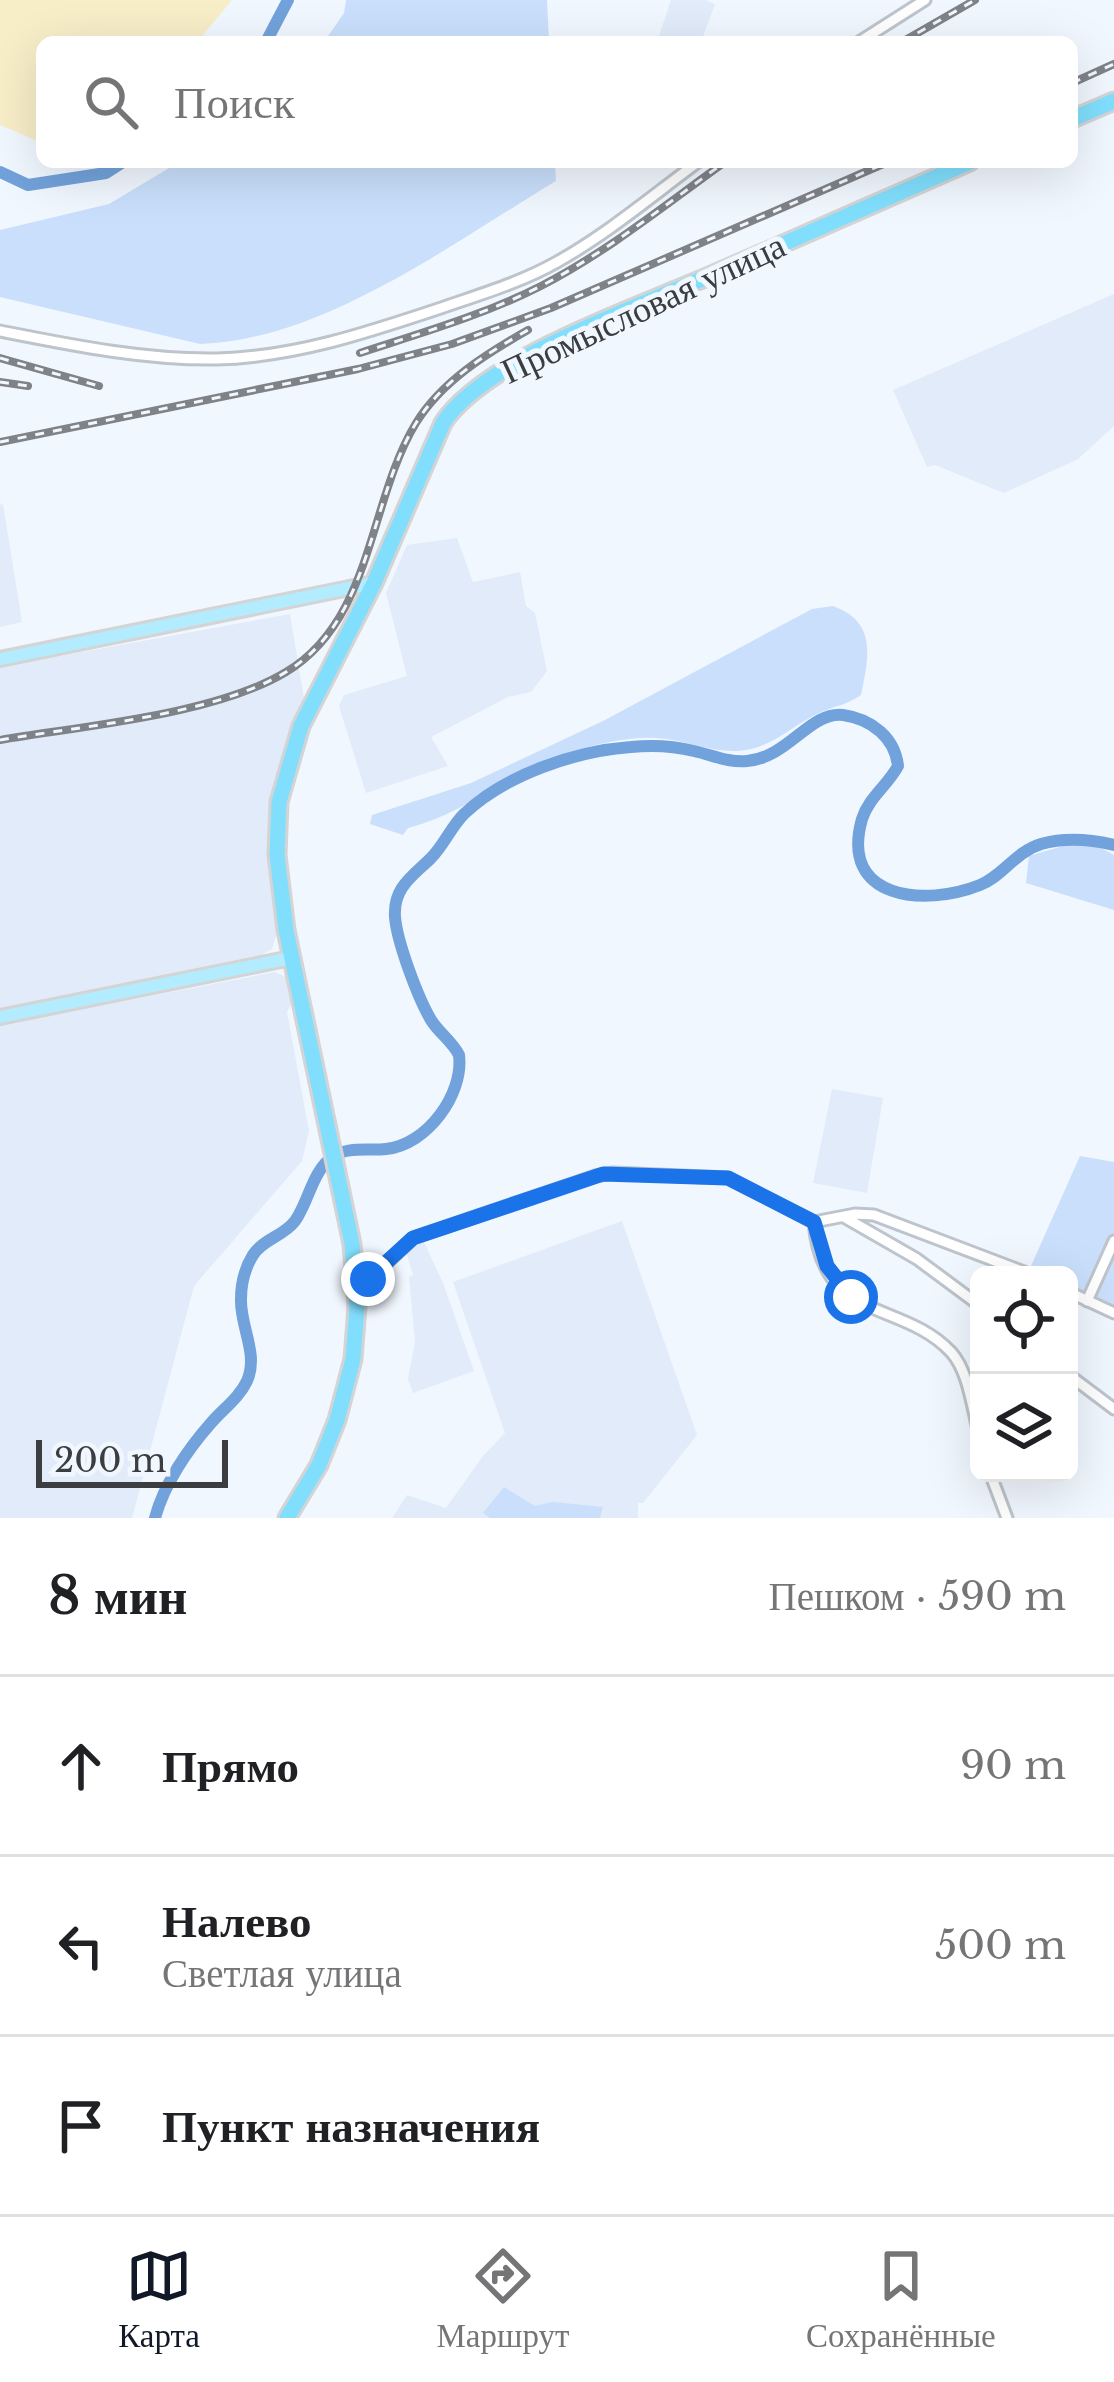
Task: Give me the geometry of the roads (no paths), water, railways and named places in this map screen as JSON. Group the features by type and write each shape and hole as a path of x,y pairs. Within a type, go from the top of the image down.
{"highway":[{"path":"1078,116 1114,101"},
{"name":"Промысловая улица","path":"287,1518 320,1465 338,1420 355,1345 356,1281 291,958 277,838 283,784 310,706 374,583 443,423 481,383 631,310 956,168"}],"main road":[{"path":"0,659 374,583"},
{"path":"0,1017 291,958"}],"street":[{"path":"869,36 925,0"},
{"path":"0,331 104,350 190,358 261,356 328,343 541,271 690,168"},
{"path":"356,1281 372,1277 413,1238 603,1174 728,1178 814,1222 874,1215 1008,1266"},
{"path":"844,1217 917,1258 970,1298"},
{"path":"814,1222 827,1266 851,1297 935,1339 956,1357 970,1403"},
{"path":"1087,1300 1114,1241"},
{"path":"1078,1296 1114,1313"},
{"path":"1078,1382 1114,1408"},
{"path":"993,1482 1007,1518"}],"waterway":[{"path":"269,36 288,0"},
{"path":"0,172 28,185 114,168"},
{"path":"155,1518 186,1456 247,1381 251,1361 241,1293 253,1255 295,1221 332,1157 351,1150 401,1145 428,1128 449,1101 459,1055 420,998 400,941 395,907 406,883 481,800 542,767 609,749 662,746 734,761 762,758 820,720 843,715 880,732 896,756 898,766 865,811 858,846 863,867 892,891 912,895 958,892 988,881 1024,853 1050,842 1114,845"}],"railway":[{"path":"912,36 975,0"},
{"path":"1078,80 1114,64"},
{"path":"360,353 475,315 541,286 612,243 717,168"},
{"path":"0,442 358,369 452,344 551,308 874,168"},
{"path":"0,740 108,724 223,699 286,672 315,650 353,591 400,454 416,423 466,370 528,330"},
{"path":"0,358 99,386"},
{"path":"0,382 28,386"}]}
